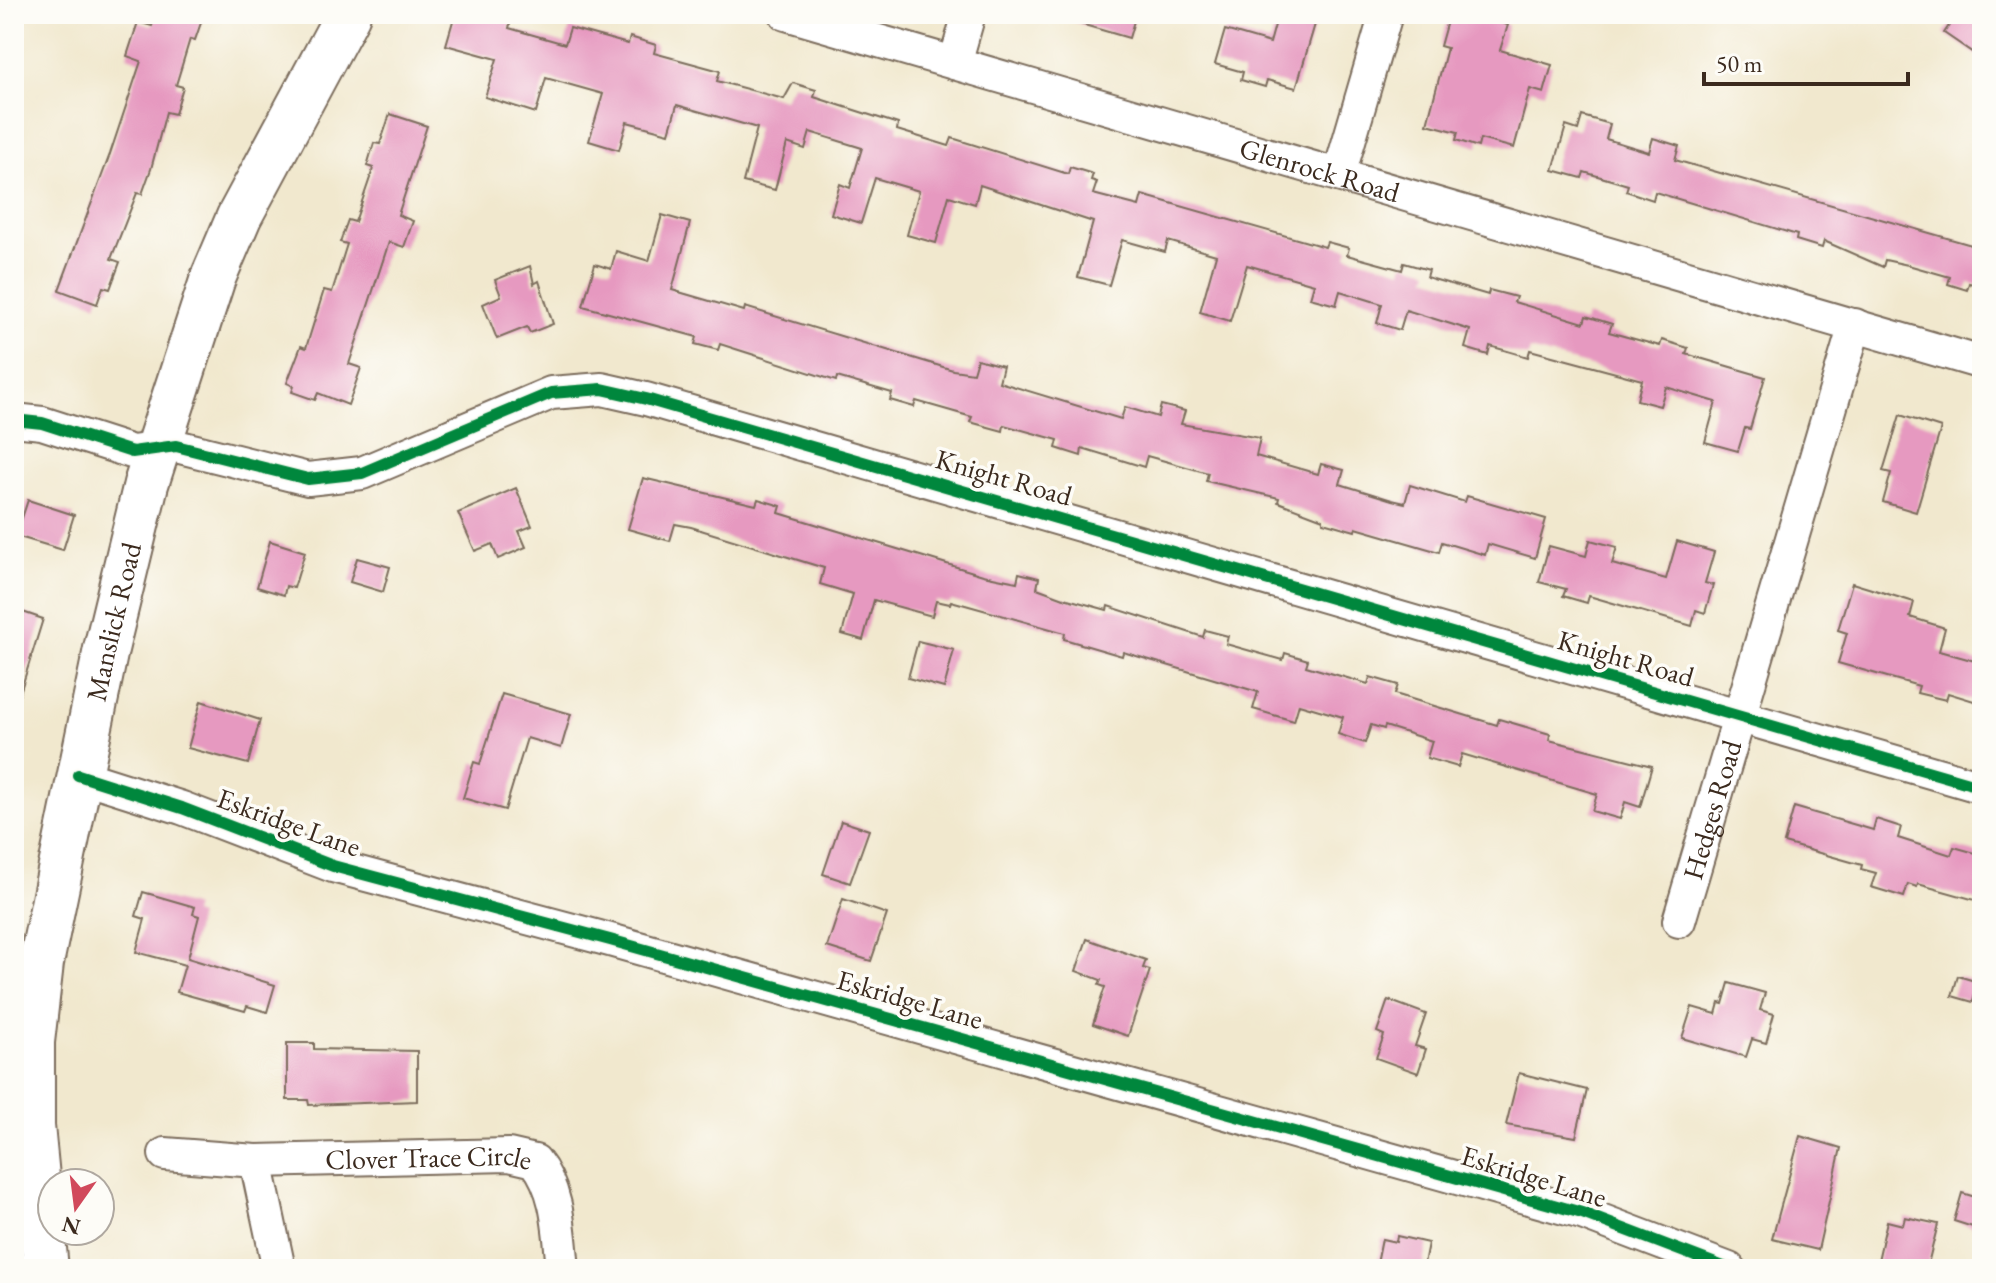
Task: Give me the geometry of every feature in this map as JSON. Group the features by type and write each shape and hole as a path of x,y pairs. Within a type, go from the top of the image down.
{"main road":[{"name":"Manslick Road","path":"46,1269 32,1126 32,1042 41,963 78,775 135,529 157,449 213,278 239,217 348,14"}],"street":[{"name":"Glenrock Road","path":"786,14 1982,363"},
{"path":"955,63 969,14"},
{"path":"1339,175 1386,14"},
{"name":"Hedges Road","path":"1679,921 1855,325"},
{"name":"Knight Road","path":"14,420 42,423 132,452 186,448 283,475 340,478 362,473 551,393 602,389 646,399 1982,787"},
{"name":"Eskridge Lane","path":"78,775 182,808 333,866 626,944 1567,1208 1729,1269"},
{"name":"Clover Trace Circle","path":"165,1154 256,1161 509,1155 535,1161 546,1175 555,1202 563,1269"},
{"path":"256,1161 279,1269"}],"building":[{"path":"156,14 204,14 195,40 190,39 176,85 183,87 175,114 166,112 142,194 137,193 111,259 120,262 110,289 103,287 97,304 59,290 141,61 127,56 138,22 152,26"},
{"path":"455,14 513,14 509,28 565,44 570,28 628,44 630,37 656,45 654,53 720,71 717,81 784,99 793,83 816,90 814,97 898,124 897,130 949,146 952,138 1068,174 1070,167 1093,174 1091,180 1097,182 1093,194 1139,206 1142,195 1325,247 1327,242 1349,248 1347,255 1402,270 1404,263 1429,270 1427,277 1433,279 1488,295 1489,290 1516,297 1514,302 1584,323 1586,316 1612,324 1609,332 1660,346 1662,340 1688,348 1686,354 1765,377 1750,429 1745,428 1738,451 1705,442 1716,402 1666,387 1660,406 1637,400 1642,380 1530,350 1528,357 1490,346 1488,355 1465,348 1470,330 1406,310 1400,330 1377,323 1382,304 1340,291 1336,305 1310,298 1314,284 1247,265 1230,321 1200,312 1216,255 1168,241 1165,252 1122,240 1109,285 1078,277 1093,222 980,185 975,204 949,196 936,243 907,235 919,191 875,178 861,223 831,214 840,184 850,188 862,148 810,132 805,149 787,143 775,190 743,182 757,128 677,105 669,133 627,122 619,150 589,141 603,94 546,78 536,113 485,97 497,59 446,45"},
{"path":"1068,14 1136,14 1129,38 1067,20"},
{"path":"1278,14 1318,14 1296,88 1267,80 1265,87 1241,80 1243,72 1215,64 1225,30 1270,43"},
{"path":"1457,14 1496,14 1494,21 1508,25 1500,50 1552,65 1544,93 1530,89 1514,148 1480,139 1478,147 1456,140 1458,132 1427,124 1447,48 1440,46 1447,21 1454,23"},
{"path":"1957,14 1982,14 1982,59 1944,33"},
{"path":"390,114 427,126 398,215 413,221 404,247 389,242 349,364 361,368 348,405 318,393 315,400 292,392 294,386 287,383 301,346 306,348 324,290 332,292 347,244 340,242 348,220 355,222 373,168 367,166 374,143 380,144"},
{"path":"1582,116 1610,124 1606,139 1649,152 1653,138 1679,146 1675,160 1982,248 1982,286 1969,283 1967,290 1948,284 1950,277 1885,260 1883,267 1824,241 1822,248 1796,240 1797,235 1655,192 1653,200 1626,191 1628,185 1584,172 1582,178 1553,170 1566,126 1578,130"},
{"path":"662,215 690,223 672,290 744,311 745,307 953,370 973,373 977,359 1003,366 999,382 1121,419 1125,407 1158,417 1161,405 1185,411 1181,424 1260,438 1256,456 1318,474 1321,464 1344,470 1340,484 1392,500 1405,503 1410,485 1465,502 1467,496 1546,519 1535,558 1488,544 1485,555 1442,542 1439,552 1356,528 1355,531 1323,522 1323,519 1278,502 1279,498 1206,481 1208,473 1147,456 1144,467 1082,448 1081,456 1056,448 1058,440 1004,425 1003,431 970,422 972,417 916,401 914,407 890,400 892,393 837,377 836,381 720,344 718,350 695,344 697,337 583,306 595,264 611,269 616,251 649,261"},
{"path":"530,266 534,284 539,281 553,324 530,333 527,327 497,339 483,304 501,296 495,280"},
{"path":"1900,415 1941,428 1916,512 1883,502 1891,473 1883,471"},
{"path":"643,478 756,505 758,499 781,506 779,513 983,575 1017,582 1019,573 1039,578 1037,588 1064,598 1107,610 1108,606 1203,637 1205,630 1228,636 1226,644 1283,660 1285,653 1308,660 1306,666 1368,684 1370,677 1398,685 1395,694 1497,725 1499,719 1550,734 1549,740 1652,766 1640,807 1625,802 1620,819 1592,811 1597,794 1462,754 1458,767 1427,758 1432,741 1385,726 1384,729 1371,725 1365,743 1338,734 1343,717 1299,704 1294,721 1253,709 1258,692 1123,652 1122,656 1064,639 1065,633 951,601 950,604 936,601 932,616 874,600 863,640 842,634 853,594 820,584 824,568 691,527 675,524 670,541 628,529"},
{"path":"516,488 532,526 519,531 526,547 498,559 492,544 475,551 458,513"},
{"path":"28,500 74,515 63,550 16,536"},
{"path":"1590,540 1617,547 1612,564 1666,579 1677,541 1714,552 1705,583 1713,585 1705,613 1696,610 1692,626 1589,596 1587,603 1563,596 1566,589 1539,582 1549,546 1586,556"},
{"path":"270,541 305,552 294,588 286,586 284,595 257,587"},
{"path":"357,558 390,567 383,592 350,582"},
{"path":"1852,583 1914,602 1910,617 1945,628 1939,651 1982,663 1977,702 1948,693 1946,700 1917,693 1919,686 1838,663 1847,633 1838,630"},
{"path":"14,609 43,619 19,696 14,696"},
{"path":"918,641 954,650 944,688 908,678"},
{"path":"502,694 571,714 561,748 527,738 505,810 463,798 474,762 480,764"},
{"path":"201,701 260,720 248,764 188,748"},
{"path":"1794,807 1873,830 1876,819 1901,827 1898,838 1951,855 1954,847 1979,854 1982,902 1918,884 1917,887 1908,884 1904,897 1871,887 1876,873 1861,869 1862,865 1784,843"},
{"path":"841,821 869,830 850,883 823,874"},
{"path":"143,892 195,907 193,914 199,916 188,958 275,985 267,1012 247,1006 245,1011 177,992 185,965 136,952 145,919 136,916"},
{"path":"843,899 887,914 871,961 827,947"},
{"path":"1087,939 1146,960 1143,968 1150,970 1128,1036 1093,1024 1105,987 1099,985 1101,980 1076,971"},
{"path":"1958,976 1978,982 1973,1002 1952,996"},
{"path":"1729,983 1765,993 1760,1010 1774,1014 1766,1043 1752,1039 1746,1057 1682,1038 1692,1007 1716,1014 1719,1003 1723,1004"},
{"path":"1388,1000 1426,1014 1415,1046 1426,1049 1418,1073 1376,1058 1384,1035 1377,1032"},
{"path":"287,1043 314,1043 314,1049 417,1051 417,1101 309,1105 308,1100 287,1100"},
{"path":"1519,1073 1587,1090 1576,1137 1506,1125"},
{"path":"1800,1136 1841,1148 1818,1250 1772,1239"},
{"path":"1962,1193 1982,1199 1982,1230 1954,1221"},
{"path":"1905,1217 1938,1224 1927,1268 1910,1264 1909,1269 1876,1269 1887,1221 1903,1225"},
{"path":"1397,1236 1428,1243 1423,1269 1376,1269 1382,1239 1396,1242"}],"cycle path":[{"path":"14,420 42,423 132,452 176,446 308,479 362,473 551,393 602,389 646,399 1982,787"},
{"path":"78,775 182,808 333,866 610,940 1582,1213 1729,1269"}]}
